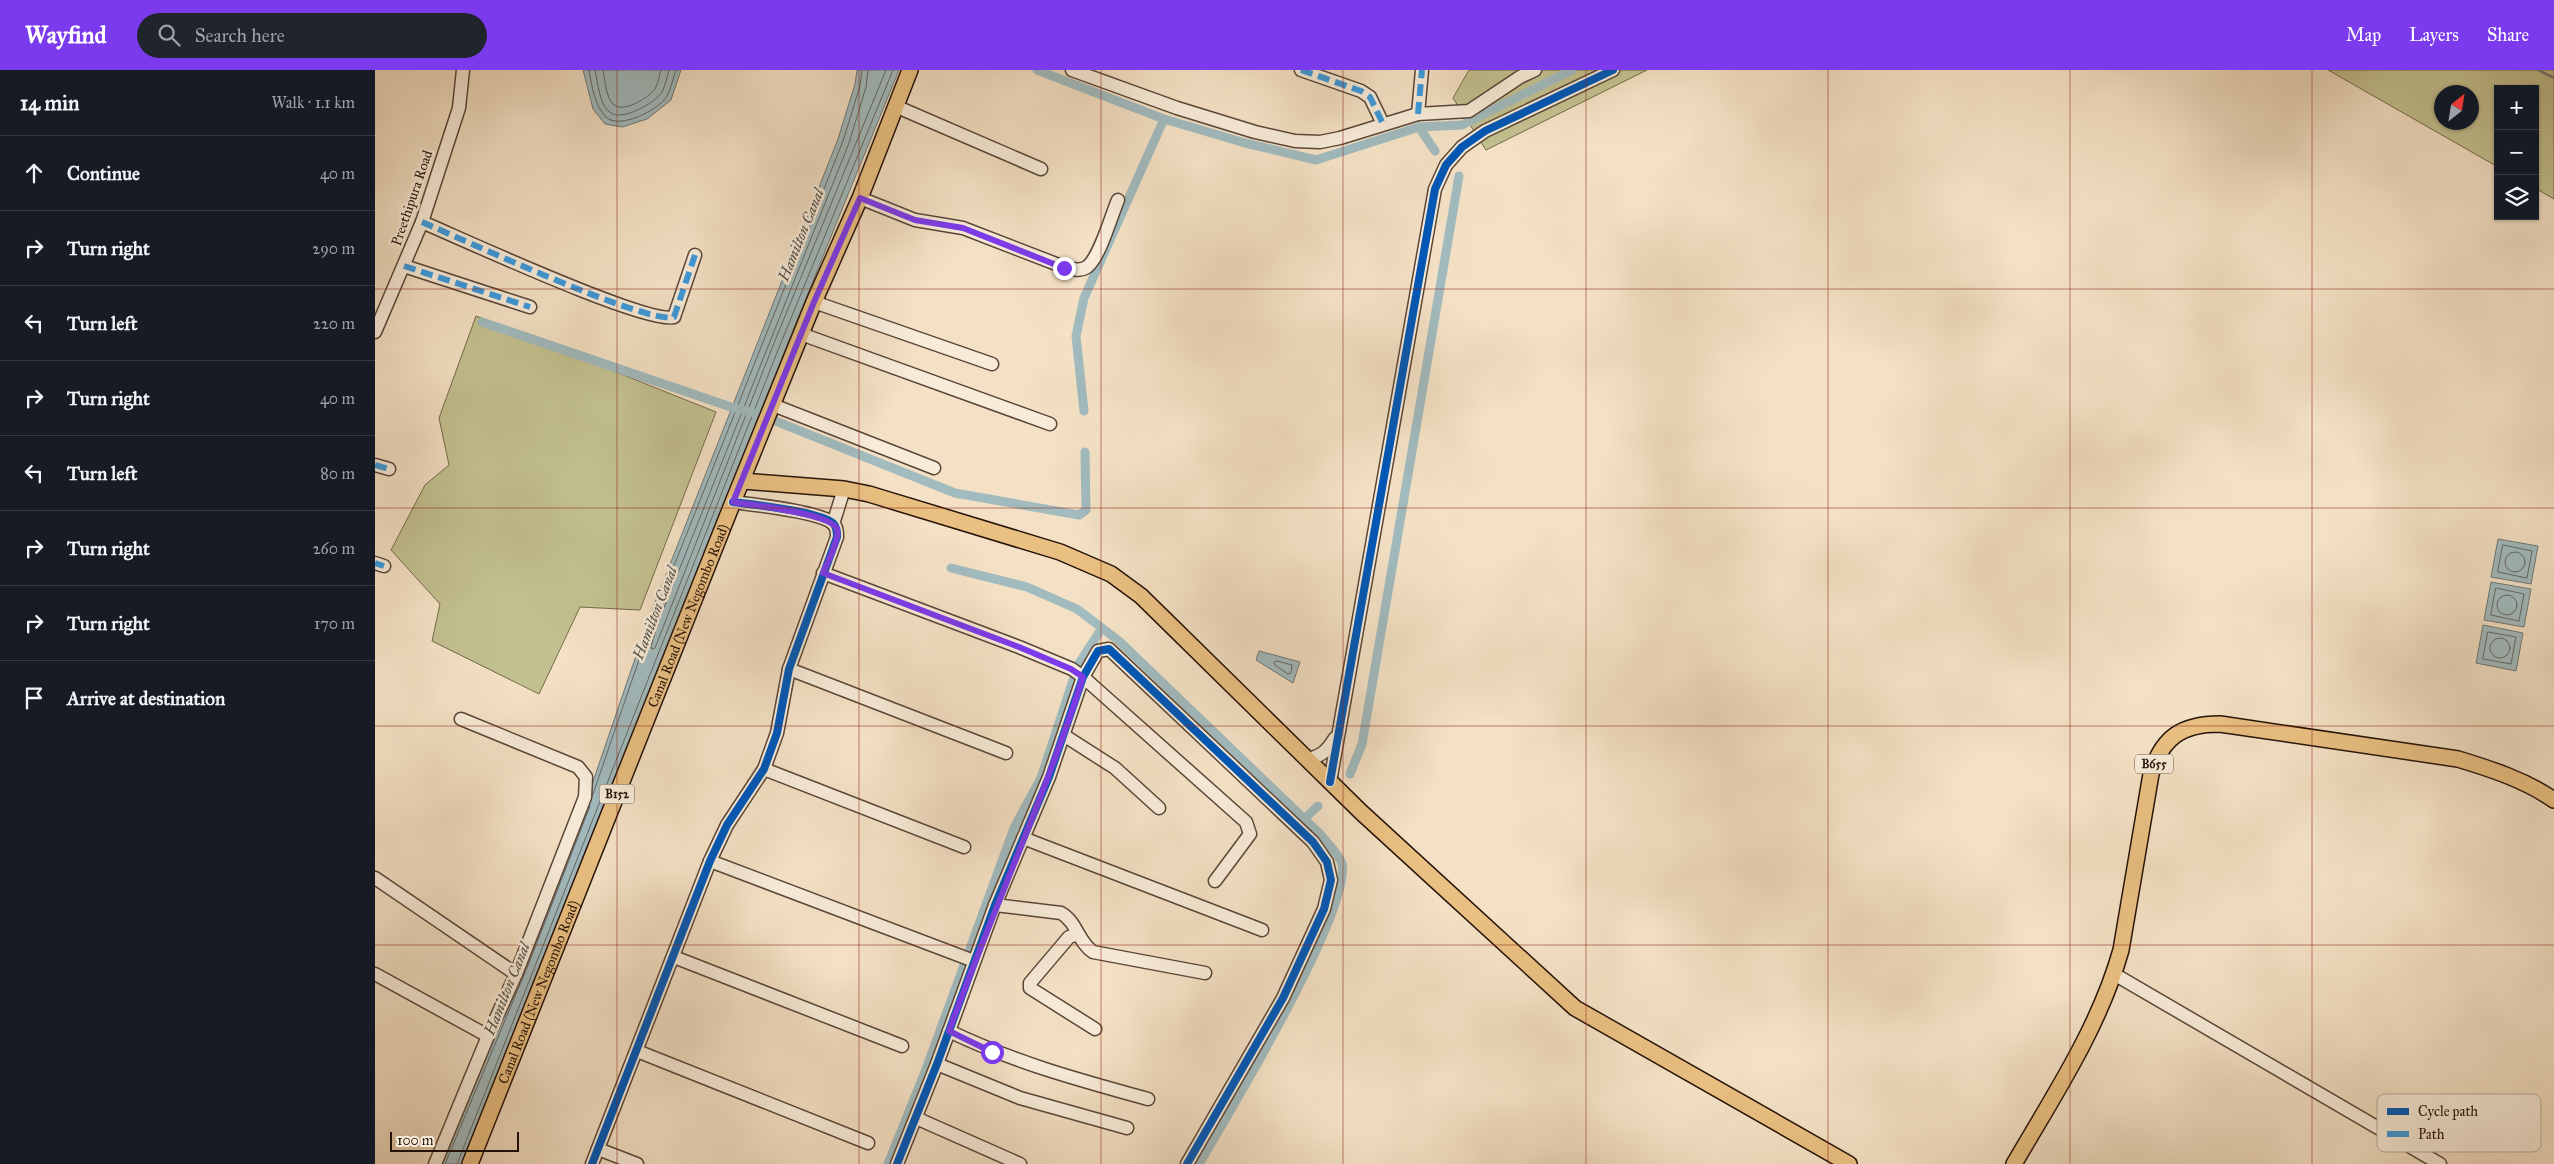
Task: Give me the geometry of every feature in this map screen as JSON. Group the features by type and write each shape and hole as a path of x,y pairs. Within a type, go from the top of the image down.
{"main road":[{"name":"Canal Road (New Negombo Road)","path":"470,1164 733,502 814,302 860,198 910,70"},
{"path":"743,481 844,489 869,494 1060,552 1111,574 1141,596 1330,782 1575,1008 1849,1164"},
{"name":"B655","path":"2015,1164 2099,1015 2121,950 2151,774 2157,756 2173,734 2201,724 2219,724 2458,759 2485,767 2529,785 2554,800"}],"street":[{"name":"Preethipura Road","path":"375,332 422,222 459,108 463,70"},
{"path":"1301,70 1370,97 1383,124"},
{"path":"1418,114 1422,70"},
{"path":"1075,71 1177,108 1255,132 1295,141 1320,142 1340,138 1418,114 1469,111 1520,77 1535,70"},
{"path":"1330,782 1435,189 1446,165 1462,147 1485,131 1613,70"},
{"path":"895,106 1041,169"},
{"path":"860,198 915,220 963,228 1064,268 1077,270 1087,267 1096,254 1118,200"},
{"path":"422,222 576,287 634,310 666,319 674,317 695,255"},
{"path":"404,266 530,307"},
{"path":"814,302 992,364"},
{"path":"801,334 1050,424"},
{"path":"772,407 934,468"},
{"path":"375,465 389,469"},
{"path":"833,524 844,489"},
{"path":"592,1164 710,861 727,825 764,769 777,733 789,669 837,537 837,530 833,524 813,515 733,502"},
{"path":"823,573 1078,674 1246,822 1250,834 1215,881"},
{"path":"897,1164 949,1031 968,958 995,906 1065,736 1078,674 1098,651 1109,648 1313,842 1327,862 1331,880 1324,909 1283,998 1187,1164"},
{"path":"789,669 1006,753"},
{"path":"435,1164 516,974 585,797 586,777 578,767 461,719"},
{"path":"1306,759 1315,758 1327,752 1338,734"},
{"path":"1065,736 1115,768 1159,808"},
{"path":"764,769 964,847"},
{"path":"1023,838 1262,930"},
{"path":"710,861 968,958"},
{"path":"375,878 516,974"},
{"path":"995,906 1061,913 1069,917 1086,947 1093,952 1205,973"},
{"path":"1078,934 1069,937 1030,983 1030,988 1095,1029"},
{"path":"674,957 902,1046"},
{"path":"375,974 488,1036"},
{"path":"2114,974 2377,1127"},
{"path":"949,1031 992,1052 1061,1076 1148,1099"},
{"path":"637,1051 868,1143"},
{"path":"937,1064 1020,1098 1127,1128"},
{"path":"916,1118 1020,1164"},
{"path":"598,1149 637,1164"},
{"path":"2419,1152 2440,1164"}],"shaded area":[{"path":"1469,70 1647,70 1486,150 1453,98"},
{"path":"2328,70 2554,70 2554,199 2539,190 2539,85 2494,85 2494,165"},
{"path":"476,316 716,412 640,610 580,607 539,694 432,641 440,604 391,550 425,485 449,465 439,418"}],"water":[{"path":"583,70 681,70 671,100 647,119 622,127 605,124 593,109"},
{"name":"Hamilton Canal","path":"857,70 899,70 788,343 461,1164 440,1164 574,837 650,615 838,139 855,84"},
{"path":"2498,539 2538,546 2531,584 2491,577"},
{"path":"2491,582 2531,589 2524,627 2484,620"},
{"path":"2483,625 2523,633 2516,671 2476,663"},
{"path":"1259,651 1300,662 1293,683 1256,660"}],"waterway":[{"path":"1037,70 1164,119 1245,143 1316,160 1419,127 1462,125 1572,70"},
{"path":"2538,70 2554,78"},
{"path":"1084,411 1076,336 1084,298 1164,119"},
{"path":"1419,127 1435,151"},
{"path":"1350,774 1362,744 1459,176"},
{"path":"482,322 731,407 758,414 955,493 1079,515 1086,510 1085,452"},
{"path":"951,568 1027,587 1077,609 1119,641 1320,834 1341,860 1340,889 1328,924 1308,967 1259,1060 1199,1164"},
{"path":"888,1164 925,1072 1014,828 1041,778 1078,665 1102,628"},
{"path":"1304,819 1318,806"}],"marked path":[{"path":"1301,70 1361,91 1370,97 1383,124"},
{"path":"1418,114 1422,70"},
{"path":"422,222 592,295 657,316 674,317 695,255"},
{"path":"404,266 530,307"},
{"path":"375,465 389,469"},
{"path":"375,563 384,566"}],"cycle path":[{"path":"1330,782 1435,189 1446,165 1462,147 1485,131 1613,70"},
{"path":"592,1164 710,861 727,825 764,769 777,733 789,669 837,537 837,530 833,523 825,519 785,509 733,502"},
{"path":"897,1164 937,1064 995,905 1049,777 1083,677 1098,651 1109,649 1313,842 1327,862 1331,880 1324,909 1283,998 1187,1164"}],"route":[{"path":"992,1052 949,1031 995,906 1065,736 1083,677 1071,669 1019,647 823,573 837,537 837,530 833,524 813,515 733,502 814,302 860,198 915,220 963,228 1064,268"}]}
